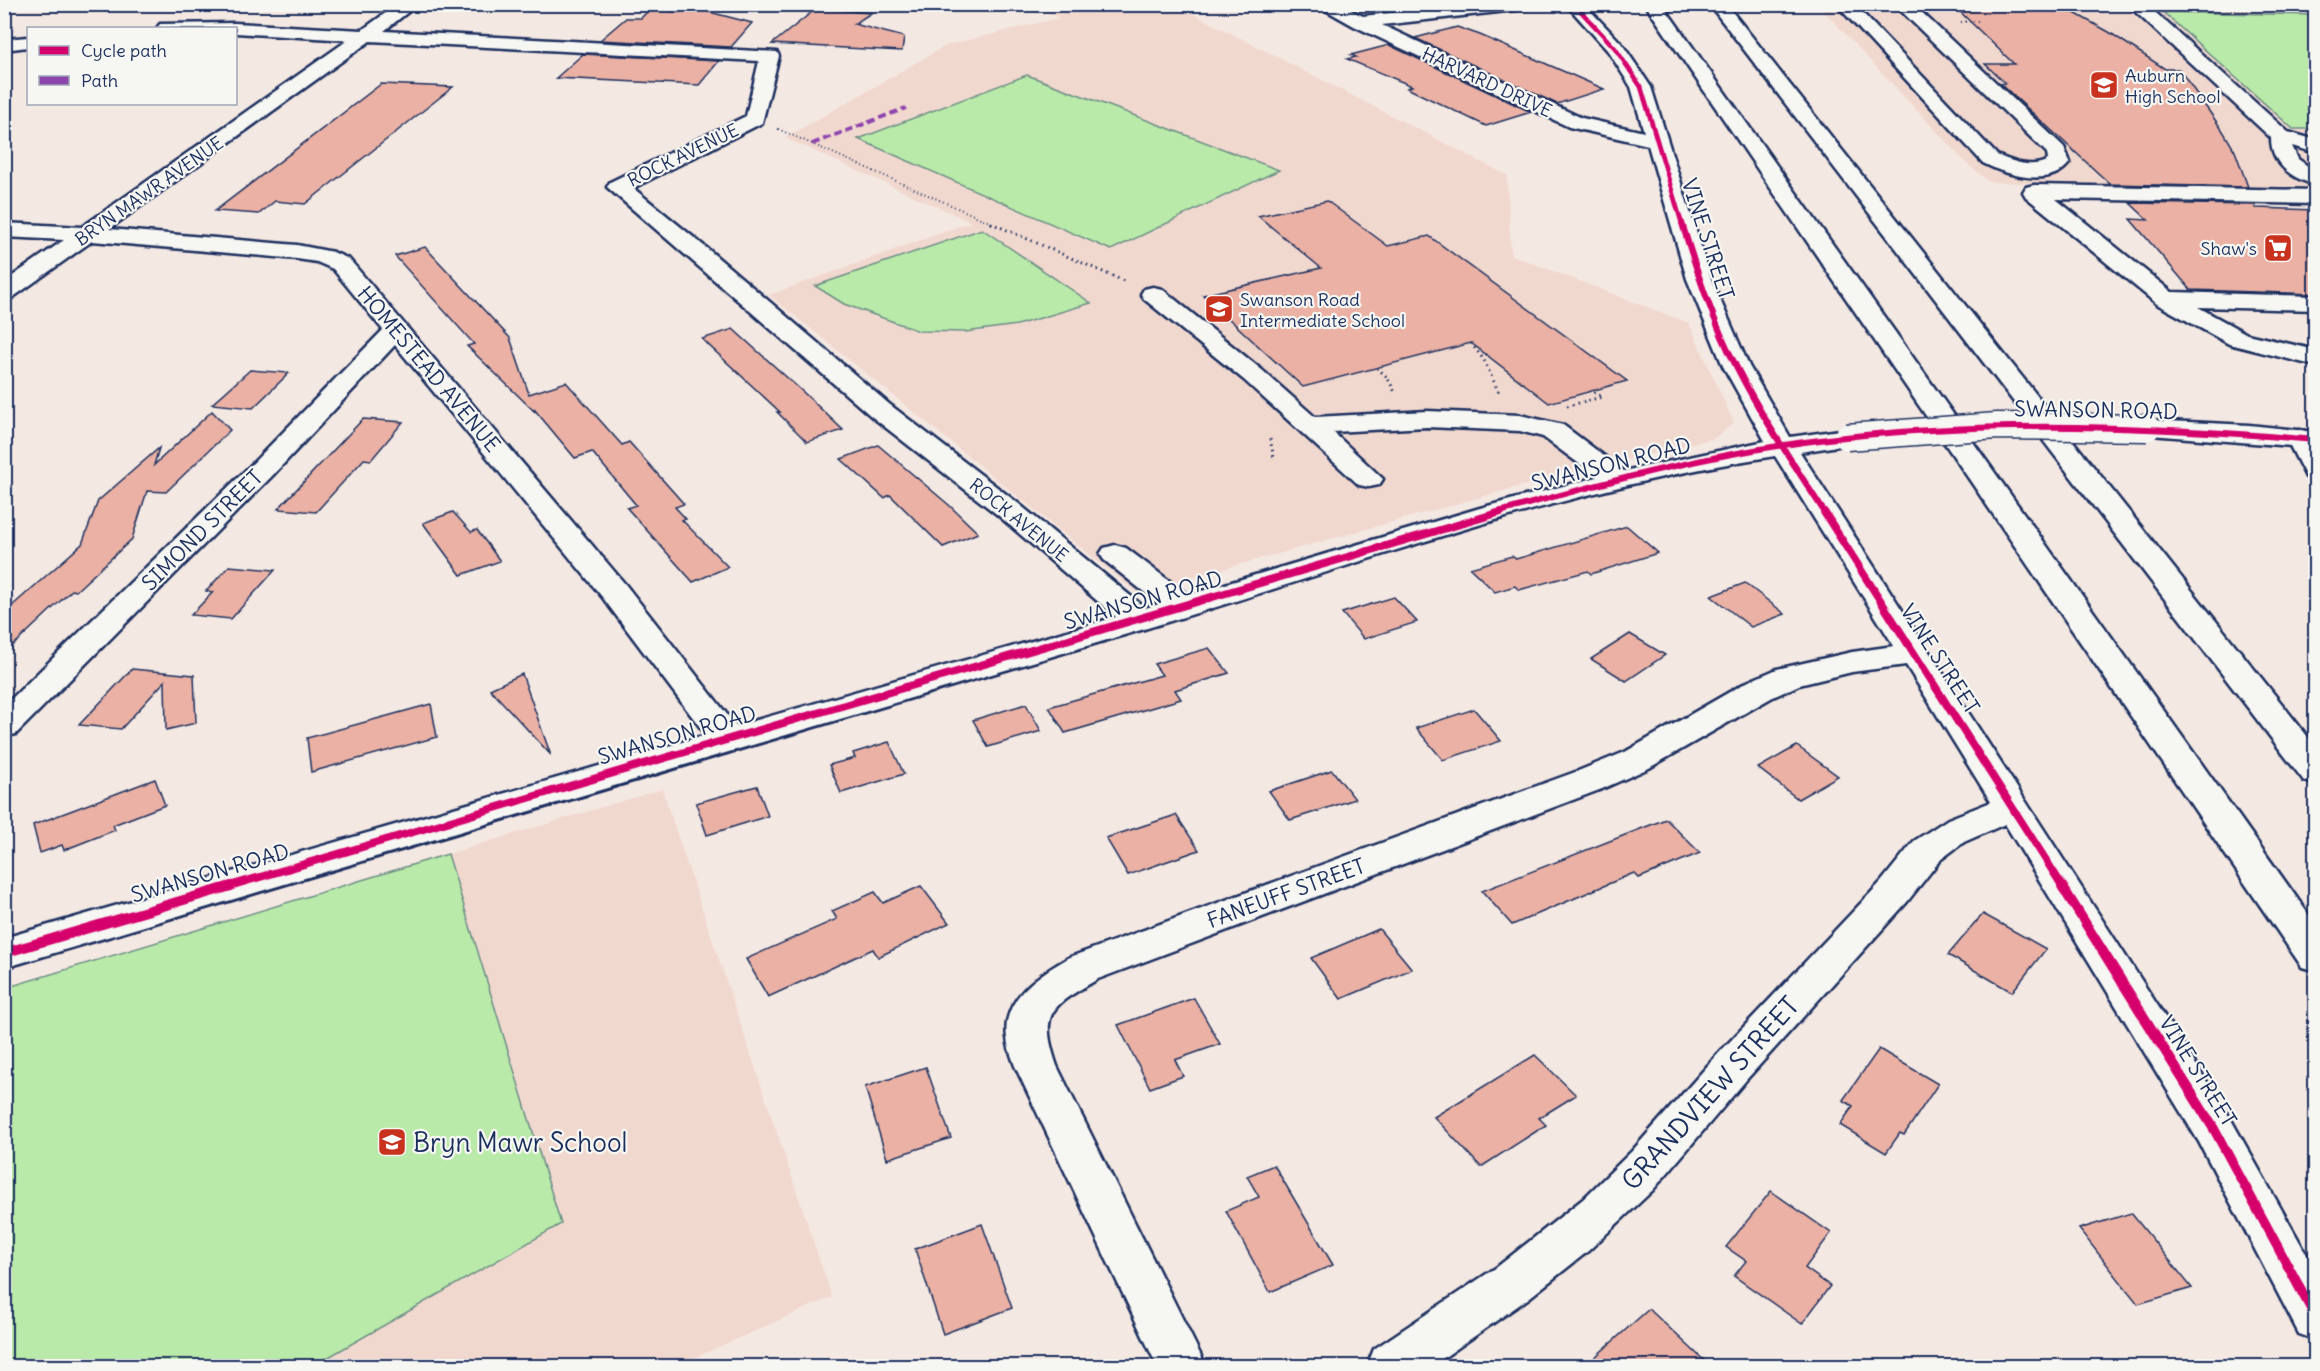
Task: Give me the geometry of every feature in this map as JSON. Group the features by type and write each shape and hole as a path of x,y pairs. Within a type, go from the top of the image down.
{"main road":[{"name":"BRYN MAWR AVENUE","path":"4,293 410,4"},
{"name":"HARVARD DRIVE","path":"1323,4 1575,123 1659,141"},
{"path":"1360,22 1485,6 1526,4"},
{"name":"VINE STREET","path":"1574,4 1615,48 1634,74 1645,97 1689,248 1710,306 1736,366 1781,446 2013,808 2214,1129 2316,1318"},
{"path":"1653,4 2316,956"},
{"path":"1717,4 2316,772"},
{"path":"1844,4 1990,159 2005,167 2166,299 2238,339 2316,358"},
{"path":"1902,4 2057,151 2059,162 2050,168 2033,171 2005,167"},
{"path":"2135,4 2281,136 2316,147"},
{"name":"ROCK AVENUE","path":"179,24 221,27"},
{"name":"ROCK AVENUE","path":"237,28 770,56 756,119 618,187 701,255 880,410 1009,510 1138,620"},
{"path":"4,45 27,42"},
{"path":"2281,136 2280,145 2286,161 2309,177 2316,179"},
{"path":"2034,192 2316,197"},
{"name":"HOMESTEAD AVENUE","path":"4,230 88,233 244,246 335,260 345,269 614,591 727,739"},
{"path":"1153,294 1310,425 1369,478"},
{"path":"2166,299 2316,303"},
{"name":"SIMOND STREET","path":"4,726 263,469 396,330"},
{"path":"1310,425 1427,419 1520,423 1553,431 1617,478"},
{"name":"SWANSON ROAD","path":"4,953 1617,478 1781,446 1913,431 2033,425 2249,433 2308,439"},
{"path":"2308,439 2316,471"},
{"path":"1115,554 1183,607"},
{"name":"FANEUFF STREET","path":"1182,1366 1036,1066 1027,1035 1027,1026 1031,1008 1044,992 1084,968 1600,776 1637,760 1759,690 1789,677 1852,662 1914,653"},
{"name":"GRANDVIEW STREET","path":"1391,1366 1475,1311 1544,1260 1626,1188 1670,1141 1708,1094 1894,892 1919,859 1933,845 1979,820 2013,808"}],"path":[{"path":"2179,8 2316,11"},
{"path":"756,119 1153,294"},
{"path":"1471,343 1484,360 1501,398 1505,422"},
{"path":"1269,440 1274,458"}],"shaded area":[{"name":"Swanson Road Intermediate School","path":"1035,5 1176,5 1507,175 1511,255 1689,323 1734,423 1715,438 1514,488 1137,593 769,295 971,222 785,138 947,45 1059,18"},
{"name":"Auburn High School","path":"1774,5 2315,5 2315,192 1989,182 1965,162 1821,8 1777,8"},
{"name":"Bryn Mawr School","path":"662,789 832,1297 676,1366 5,1366 5,988"}],"green space":[{"path":"2163,12 2315,15 2315,129 2293,129"},
{"path":"1027,75 1279,170 1111,250 858,139"},
{"path":"982,229 1091,303 1017,325 965,332 919,331 844,304 815,286"},
{"path":"448,854 561,1224 313,1366 5,1366 5,988"}],"building":[{"path":"1952,4 2058,4 2109,32 2165,69 2179,69 2235,151 2248,187 2110,184 2001,84 2005,83 1985,64 2014,64"},
{"path":"690,7 752,23 731,47 600,40 626,18 641,18 649,10 679,12"},
{"path":"817,8 871,13 854,24 904,37 902,51 772,44"},
{"path":"1457,27 1604,89 1557,104 1415,38"},
{"path":"1389,45 1531,112 1486,126 1407,88 1412,86 1347,59 1356,57 1351,55"},
{"path":"583,54 719,61 699,85 556,78"},
{"path":"381,84 453,87 305,204 275,201 259,214 215,211"},
{"path":"1327,201 1388,246 1429,236 1627,381 1549,403 1471,343 1303,387 1203,295 1321,268 1258,216"},
{"path":"2130,203 2255,205 2256,208 2316,210 2316,294 2191,290 2130,219 2148,220"},
{"path":"425,247 510,338 529,394 566,382 622,445 629,442 684,504 675,507 686,519 682,520 728,567 693,582 627,508 636,505 592,452 575,458 534,409 535,412 467,346 474,344 395,256"},
{"path":"733,329 843,430 807,442 777,412 780,412 702,339"},
{"path":"250,370 289,373 253,408 212,404"},
{"path":"212,411 230,430 166,492 147,491 132,539 76,591 72,590 4,654 4,613 82,544 98,501 159,448 154,465"},
{"path":"363,419 403,422 371,460 364,459 316,512 278,509"},
{"path":"878,445 949,505 978,533 943,547 890,495 884,498 841,459"},
{"path":"453,512 471,532 477,530 500,561 461,575 423,523"},
{"path":"1627,526 1658,553 1591,574 1588,571 1519,590 1515,586 1495,592 1470,568 1512,556 1516,559"},
{"path":"229,566 275,570 231,619 191,615 213,592 206,591"},
{"path":"1745,583 1785,614 1751,627 1711,596"},
{"path":"1394,597 1417,622 1364,639 1342,613"},
{"path":"1630,634 1665,655 1626,681 1591,659"},
{"path":"1209,648 1229,673 1175,690 1181,699 1065,733 1049,707 1162,675 1154,664"},
{"path":"132,669 194,675 196,723 166,730 165,681 121,729 79,725"},
{"path":"522,674 550,753 550,754 490,689"},
{"path":"431,704 437,737 311,772 307,738"},
{"path":"1026,704 1041,731 988,747 973,720"},
{"path":"1474,709 1501,741 1443,760 1416,728"},
{"path":"889,742 904,774 841,793 829,765 855,758 853,753"},
{"path":"1797,746 1838,776 1798,799 1758,768"},
{"path":"1332,770 1355,799 1290,820 1269,791"},
{"path":"155,779 165,805 113,825 115,830 64,850 62,845 40,853 33,825"},
{"path":"757,786 768,816 707,835 696,803"},
{"path":"1176,815 1199,850 1128,875 1106,838"},
{"path":"1666,819 1700,853 1639,878 1634,873 1512,925 1482,891"},
{"path":"921,886 949,923 878,957 873,949 768,997 746,959 837,919 832,911 875,892 883,903"},
{"path":"1983,914 2046,949 2012,992 1948,955"},
{"path":"1379,929 1412,969 1341,999 1311,958"},
{"path":"1194,998 1220,1044 1175,1060 1183,1076 1150,1088 1118,1025"},
{"path":"1879,1049 1938,1084 1904,1135 1900,1133 1886,1153 1840,1125 1853,1106 1843,1100"},
{"path":"1535,1055 1576,1095 1539,1118 1546,1125 1481,1167 1434,1117"},
{"path":"926,1067 951,1138 887,1159 865,1087"},
{"path":"1274,1165 1333,1265 1270,1292 1226,1211 1259,1197 1247,1176"},
{"path":"1771,1191 1831,1233 1805,1268 1830,1286 1802,1324 1734,1276 1746,1261 1726,1247"},
{"path":"2131,1213 2192,1288 2138,1304 2079,1229"},
{"path":"982,1224 1012,1308 943,1334 915,1249"},
{"path":"1649,1309 1710,1366 1585,1366"}],"marked path":[{"path":"812,144 906,108"}],"cycle path":[{"path":"1574,4 1615,48 1641,87 1699,279 1736,366 1765,419 1963,728 2214,1129 2316,1318"},
{"path":"4,953 1496,513 1630,476 1720,456 1834,438 1971,428 2040,426 2178,429 2316,440"}],"place":[{"name":"Auburn High School","path":"2104,85"},
{"name":"Shaw's","path":"2278,248"},
{"name":"Swanson Road Intermediate School","path":"1219,309"},
{"name":"Bryn Mawr School","path":"392,1142"}]}
